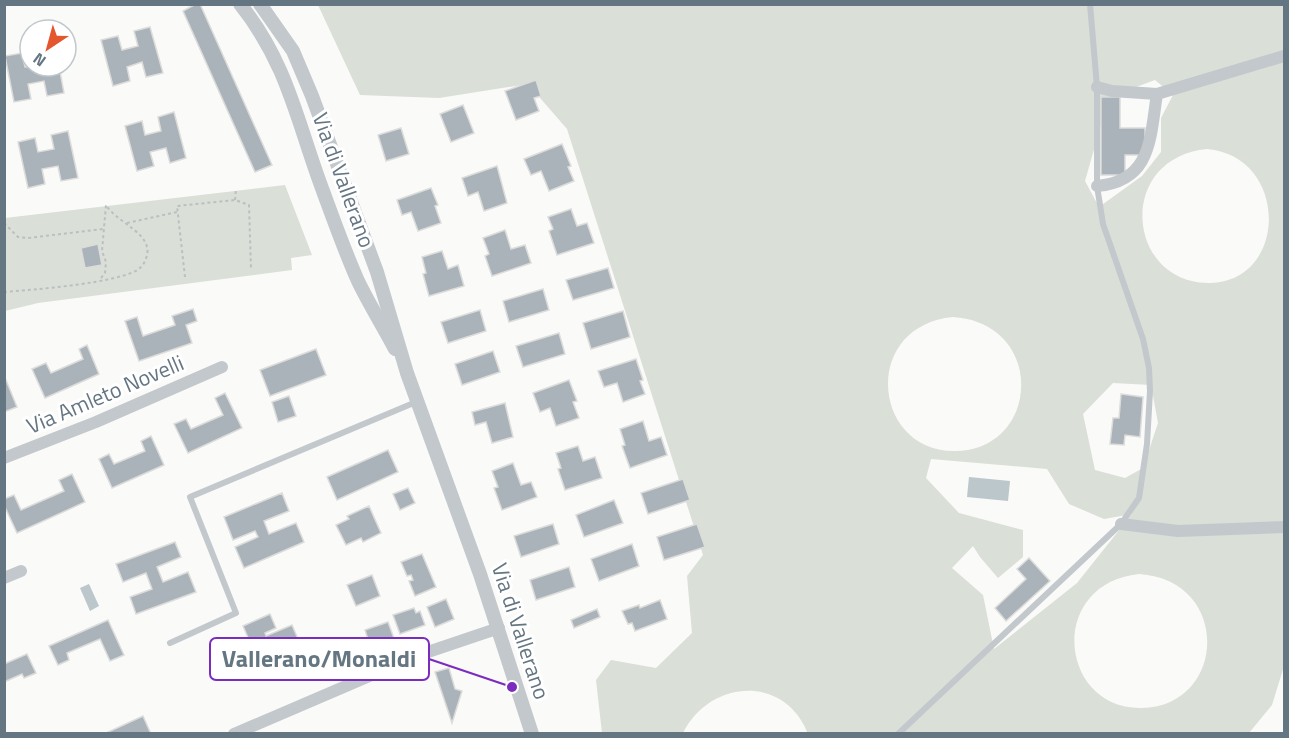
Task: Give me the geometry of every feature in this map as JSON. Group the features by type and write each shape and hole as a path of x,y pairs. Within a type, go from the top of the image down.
{"street":[{"name":"Via di Vallerano","path":"240,4 267,43 282,73 322,189 358,279 407,372"},
{"name":"Via di Vallerano","path":"260,4 293,51 306,79 384,291 407,372 499,628 532,734"},
{"path":"1097,87 1112,91 1157,94 1284,56"},
{"path":"1097,186 1113,184 1125,179 1148,151 1157,94"},
{"name":"Via Amleto Novelli","path":"4,458 96,422 222,367"},
{"path":"1121,524 1178,531 1284,527"},
{"path":"4,578 21,570"},
{"path":"234,734 416,656 499,628"}],"lane":[{"path":"898,734 1121,524 1139,498 1147,444 1149,368 1143,339 1103,224 1097,186 1097,87 1090,4"},
{"path":"170,643 236,613 189,497 417,401"}],"path":[{"path":"235,200 236,189"},
{"path":"185,277 177,206 235,200 249,205 251,269"},
{"path":"4,292 39,290 100,280 130,274 142,267 148,248 143,239 132,227 112,215 106,206 102,251 106,262 105,273 100,280"},
{"path":"125,224 177,212"},
{"path":"4,223 18,237 28,238 103,229"}],"shaded area":[{"path":"318,5 1284,5 1284,666 1272,705 1249,733 808,734 797,715 783,701 765,693 747,691 728,694 711,702 695,715 683,733 602,733 596,680 611,660 656,668 692,633 687,576 703,555 567,129 528,84 439,98 360,95","holes":["1155,80 1173,95 1161,118 1161,152 1142,176 1099,207 1085,181 1109,97","1207,149 1234,157 1253,173 1265,194 1269,218 1265,242 1254,262 1236,277 1210,283 1182,278 1161,264 1148,243 1142,220 1145,196 1157,174 1177,157","953,317 983,324 1005,340 1017,362 1021,386 1017,409 1004,430 984,445 956,451 928,446 907,432 894,412 888,388 891,364 902,342 923,325","1113,383 1151,385 1158,423 1143,468 1125,478 1095,470 1083,414","931,459 1047,469 1069,504 1104,519 1132,514 1077,583 994,649 983,595 952,568 973,546 998,578 1023,557 1023,530 959,513 926,478","1139,574 1169,581 1191,597 1203,619 1207,642 1203,666 1190,687 1170,702 1142,708 1114,703 1093,689 1080,669 1074,646 1077,621 1089,599 1109,583"]},
{"path":"285,185 312,255 291,258 292,270 38,303 5,311 5,218"},
{"path":"969,477 1010,481 1008,501 967,497"},
{"path":"89,584 99,606 90,611 80,588"}],"building":[{"path":"200,4 272,165 255,172 183,11"},
{"path":"150,27 163,73 146,77 142,62 127,67 130,81 113,86 101,40 118,36 122,50 138,46 134,31"},
{"path":"18,54 18,78 61,78 64,93 47,96 44,81 28,84 31,99 14,102 5,56"},
{"path":"536,80 541,96 534,98 539,111 516,120 505,91"},
{"path":"1101,97 1120,97 1120,128 1145,128 1145,155 1125,155 1125,175 1101,175"},
{"path":"463,105 474,133 451,142 440,114"},
{"path":"174,112 186,158 170,163 166,148 150,152 154,166 137,171 125,126 142,121 145,135 161,131 158,117"},
{"path":"401,128 409,154 386,161 378,135"},
{"path":"68,131 78,178 61,181 58,166 42,169 45,184 28,188 18,142 35,138 38,152 54,149 51,135"},
{"path":"562,144 574,181 549,191 541,171 531,175 524,159"},
{"path":"497,166 507,203 484,211 478,192 468,196 462,178"},
{"path":"431,188 438,205 435,206 441,223 418,231 411,212 402,215 397,200"},
{"path":"571,209 577,226 587,223 594,243 557,255 549,231 553,229 548,217"},
{"path":"505,230 511,249 525,245 531,263 492,276 485,256 489,254 483,238"},
{"path":"98,244 102,265 85,268 81,248"},
{"path":"442,251 448,269 458,265 464,286 429,296 423,274 426,273 422,257"},
{"path":"608,268 614,288 573,300 566,280"},
{"path":"543,289 549,310 509,322 503,301"},
{"path":"193,309 197,321 186,325 192,343 139,361 125,321 137,317 143,336 175,325 172,316"},
{"path":"480,310 486,331 448,343 441,322"},
{"path":"623,311 630,337 591,349 583,323"},
{"path":"559,333 565,354 523,367 516,346"},
{"path":"87,345 99,374 45,398 32,369 46,363 51,373 83,359 79,349"},
{"path":"316,349 326,375 270,396 260,370"},
{"path":"493,351 500,372 462,385 455,364"},
{"path":"636,359 645,394 623,402 617,383 604,387 598,371"},
{"path":"4,380 6,380 17,407 4,412"},
{"path":"569,380 577,401 573,402 579,418 556,426 550,408 540,412 533,393"},
{"path":"225,393 242,428 188,453 174,424 186,419 191,429 223,415 215,398"},
{"path":"1121,394 1143,397 1140,437 1125,435 1124,445 1110,444 1113,418 1119,418"},
{"path":"289,396 296,416 278,422 272,402"},
{"path":"505,403 513,437 492,443 486,422 475,425 472,412"},
{"path":"643,421 649,441 661,437 667,455 630,468 622,446 625,445 620,429"},
{"path":"151,436 164,465 112,488 99,459 109,454 114,464 145,451 141,441"},
{"path":"578,446 583,461 595,457 602,478 565,490 558,469 561,468 556,453"},
{"path":"388,450 398,472 337,500 327,477"},
{"path":"513,463 521,485 531,482 537,497 502,510 494,488 498,487 492,471"},
{"path":"72,474 85,502 17,533 4,505 4,499 14,495 21,510 64,491 59,480"},
{"path":"683,479 690,500 648,514 641,493"},
{"path":"408,488 415,503 400,510 393,494"},
{"path":"282,493 289,511 264,521 269,534 296,523 304,542 244,568 235,547 258,537 255,531 233,540 224,517"},
{"path":"614,500 623,523 584,537 576,515"},
{"path":"369,506 381,533 363,542 361,538 346,545 336,525 349,519 347,516"},
{"path":"553,524 559,544 521,557 514,536"},
{"path":"697,524 705,547 664,560 657,537"},
{"path":"175,542 181,557 157,567 163,582 188,572 196,592 136,614 130,597 152,589 146,573 123,582 116,564"},
{"path":"632,544 639,566 599,581 591,559"},
{"path":"422,554 436,587 415,596 409,581 413,580 411,575 407,576 401,562"},
{"path":"1029,558 1050,581 1006,621 995,608 1026,579 1017,569"},
{"path":"569,567 575,587 536,600 530,580"},
{"path":"372,575 380,596 356,606 347,585"},
{"path":"446,599 454,619 435,627 427,607"},
{"path":"660,600 667,619 635,631 632,623 628,624 622,611 639,605 640,608"},
{"path":"414,608 416,613 420,611 425,625 400,634 393,615"},
{"path":"597,609 600,617 574,628 571,620"},
{"path":"270,614 276,628 265,633 266,636 292,625 301,646 259,663 243,626"},
{"path":"108,620 124,655 110,661 100,639 67,653 69,660 58,665 49,646"},
{"path":"388,622 395,641 371,649 365,630"},
{"path":"27,654 36,673 24,678 22,674 4,682 4,664"},
{"path":"449,668 455,689 462,691 452,723 435,672"},
{"path":"143,716 151,734 106,733"}],"place":[{"name":"Vallerano/Monaldi","path":"512,687"}]}
